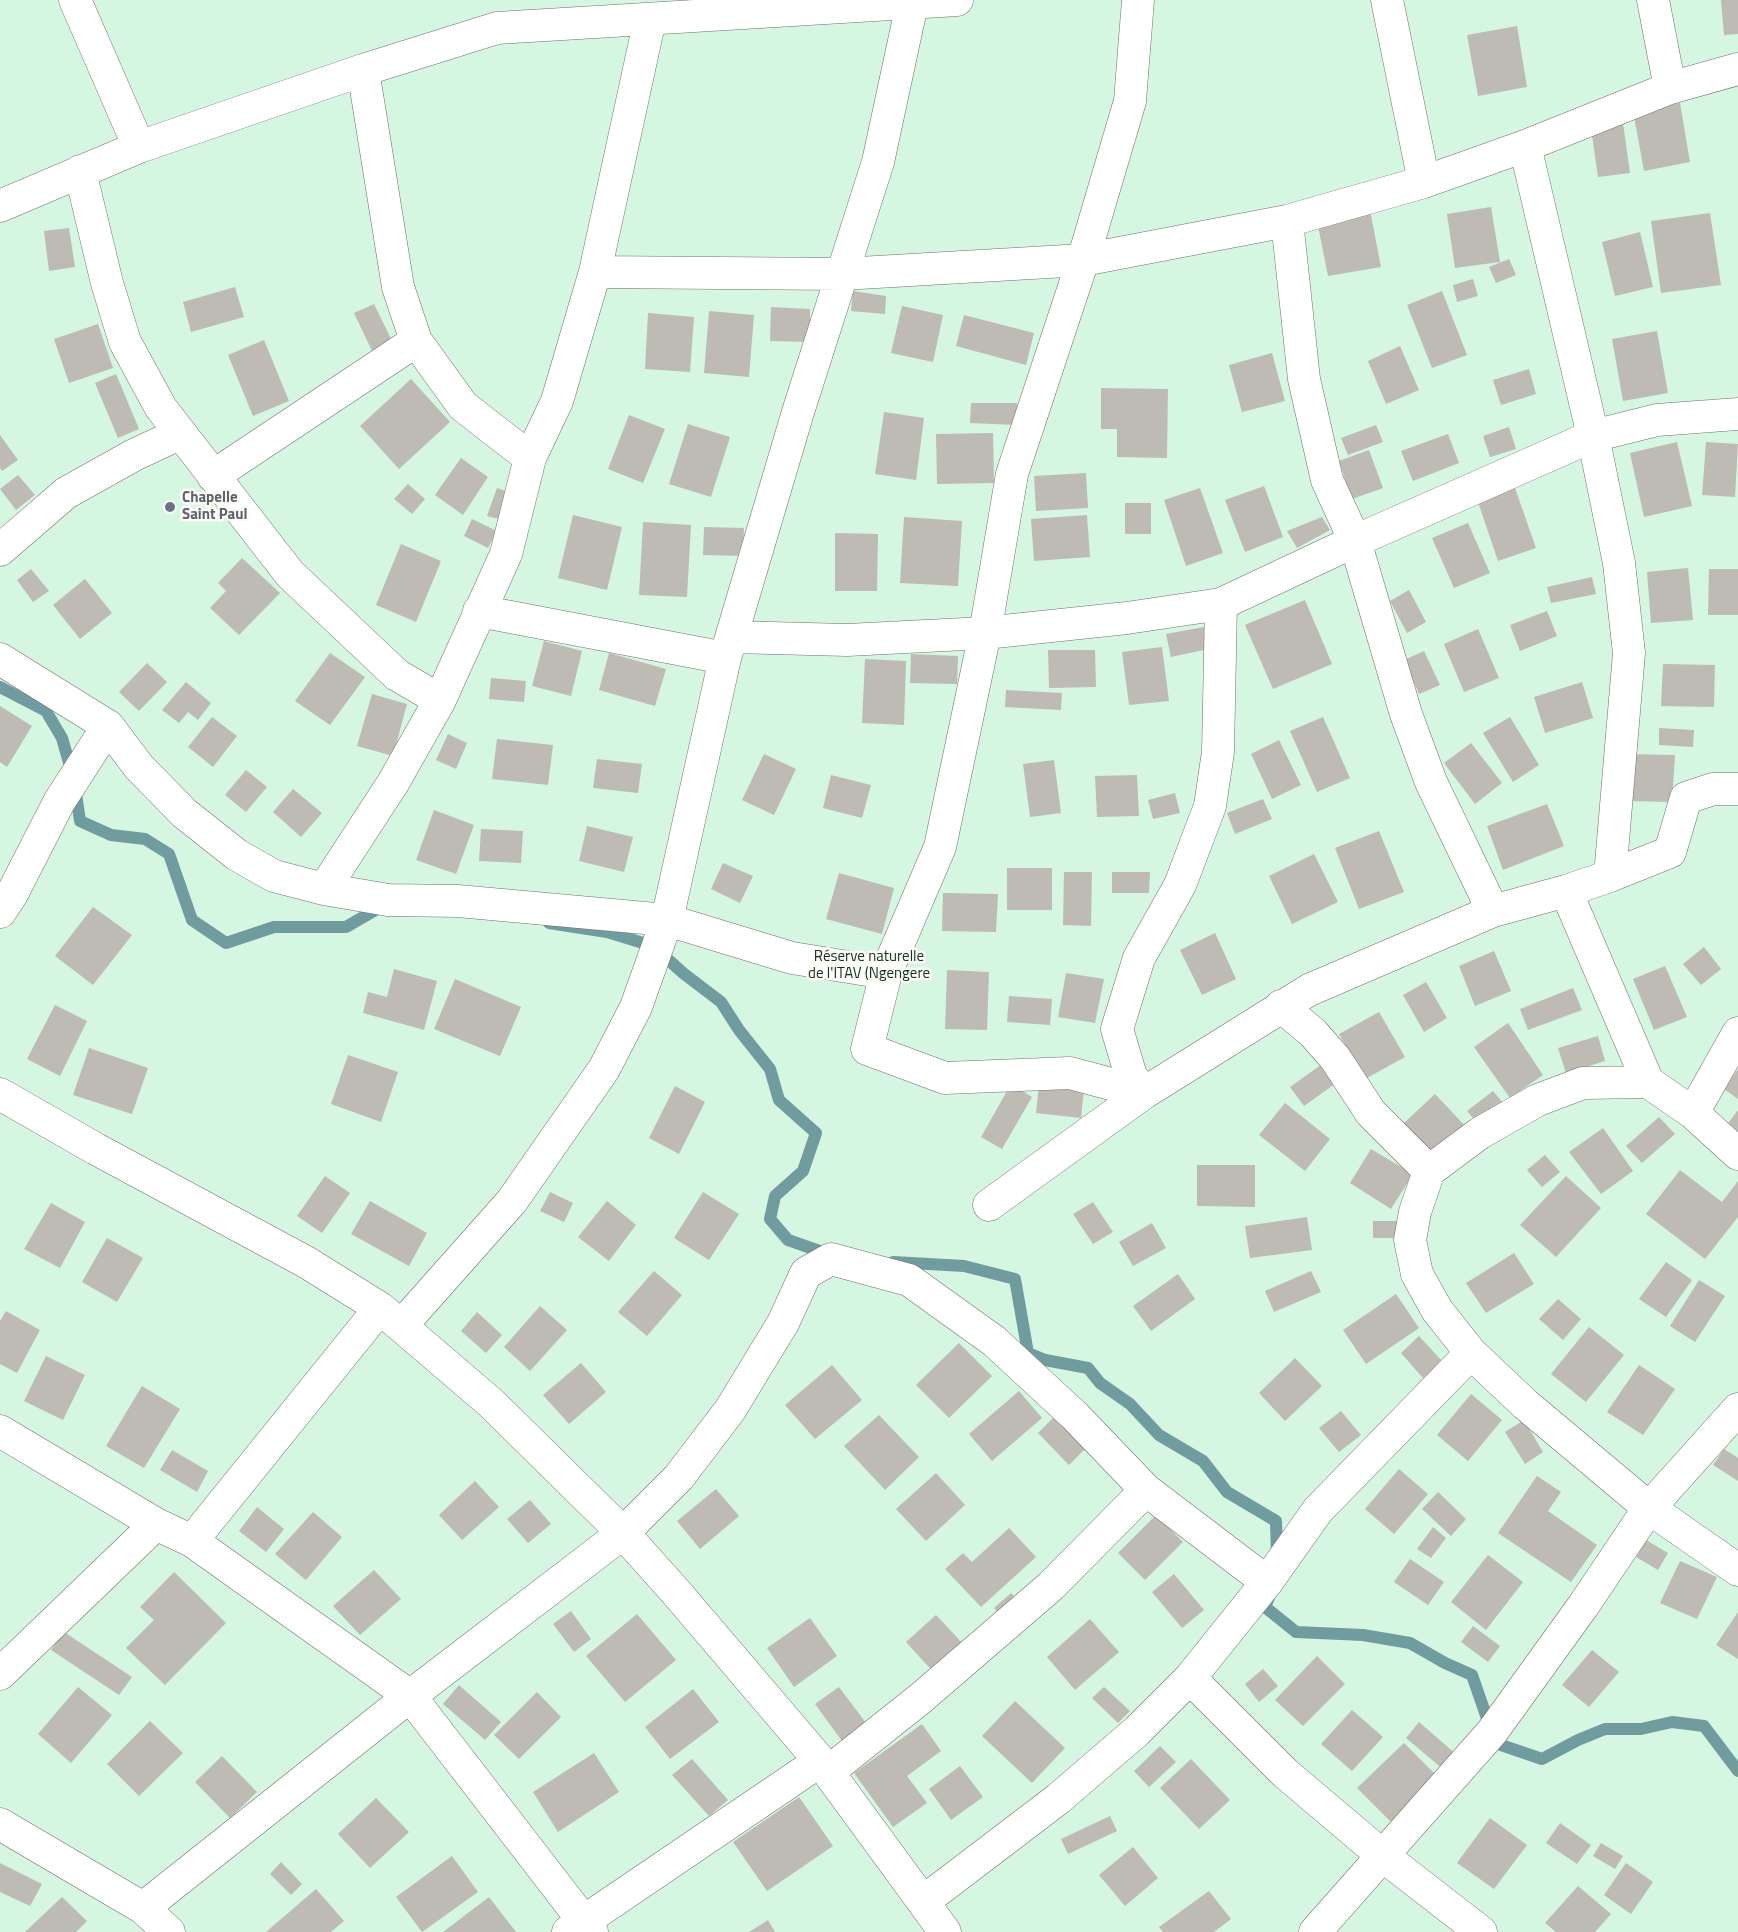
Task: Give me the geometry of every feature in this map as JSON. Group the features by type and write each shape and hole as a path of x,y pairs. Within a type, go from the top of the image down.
{"street":[{"path":"75,0 139,147"},
{"path":"0,206 139,147 363,70 497,28 650,20 776,5 912,4 957,0"},
{"path":"1138,0 1130,101 1083,260 1012,474 985,633 940,847 886,973 867,1049 945,1078 1070,1073 1144,1093"},
{"path":"1387,0 1424,182"},
{"path":"1653,0 1670,88"},
{"path":"192,1541 390,1317 512,1200 604,1069 636,1007 667,920 729,647 798,412 878,162 912,4"},
{"path":"324,890 393,783 440,700 506,554 530,458 557,400 596,272 650,20"},
{"path":"596,272 842,274 1083,260 1287,221 1424,182 1525,146 1670,88 1738,69"},
{"path":"363,70 398,287 416,341 464,406 530,458"},
{"path":"1525,146 1593,436 1618,563 1629,652 1610,876"},
{"path":"80,171 107,283 125,342 161,408 290,574 397,675 440,700"},
{"path":"1287,221 1304,379 1327,480 1355,541 1406,714 1431,782 1493,911"},
{"path":"213,476 416,341"},
{"path":"479,611 729,647 985,633 1127,618 1221,604 1355,541 1593,436 1657,420 1738,414"},
{"path":"0,550 66,493 134,455 179,434"},
{"path":"1144,1093 1131,1076 1117,1029 1139,958 1180,885 1210,806 1218,752 1221,604"},
{"path":"0,658 139,767 184,813 237,855 274,876 324,890 388,900 458,901 667,920 792,958 886,973"},
{"path":"0,912 12,894 59,802 101,738"},
{"path":"989,1205 1144,1093 1309,990 1493,911 1566,891 1670,852 1686,798 1713,789 1738,789"},
{"path":"1566,891 1648,1082 1693,1113 1738,1154"},
{"path":"1281,1006 1320,1041 1335,1058 1371,1113 1429,1171"},
{"path":"1693,1113 1738,1033"},
{"path":"1648,1082 1583,1083 1538,1100 1480,1133 1429,1171 1415,1212 1410,1240 1417,1274 1437,1310 1471,1353 1525,1404 1649,1508 1738,1570"},
{"path":"0,1094 96,1149 306,1262 390,1317 491,1403 623,1533 824,1767 945,1932"},
{"path":"143,1908 410,1696 623,1533 679,1477 730,1410 783,1323 806,1273 831,1259 909,1280 994,1341 1075,1416 1146,1490 1267,1582"},
{"path":"924,1901 1058,1798 1137,1731 1190,1678 1290,1553 1318,1510 1471,1353"},
{"path":"1315,1932 1492,1732 1583,1606 1649,1508 1738,1409"},
{"path":"0,1431 156,1524 192,1541 410,1696 581,1928 824,1767 921,1698 1051,1586 1146,1490"},
{"path":"0,1674 156,1524"},
{"path":"1190,1678 1285,1773 1383,1856 1481,1932"},
{"path":"0,1824 143,1908 169,1932"}],"green space":[{"name":"Réserve naturelle de l'ITAV (Ngengere","path":"0,0 1738,0 1738,1932 0,1932"}],"building":[{"path":"1721,0 1738,0 1738,34 1724,35"},
{"path":"1517,26 1527,87 1478,96 1467,35"},
{"path":"1680,103 1690,162 1644,171 1633,111"},
{"path":"1623,123 1630,173 1598,177 1591,128"},
{"path":"1491,207 1500,262 1455,268 1447,214"},
{"path":"1370,210 1381,267 1328,276 1317,221"},
{"path":"1710,213 1721,285 1661,293 1651,221"},
{"path":"69,228 75,267 49,271 44,231"},
{"path":"1640,232 1653,287 1615,296 1602,242"},
{"path":"1509,259 1516,275 1496,283 1489,267"},
{"path":"1473,279 1478,296 1457,302 1453,285"},
{"path":"235,287 244,317 191,332 183,302"},
{"path":"853,291 886,296 885,314 851,311"},
{"path":"1442,291 1467,355 1432,368 1407,305"},
{"path":"374,304 394,345 374,355 354,313"},
{"path":"902,306 943,315 933,362 891,353"},
{"path":"771,307 810,309 810,342 770,341"},
{"path":"709,311 754,315 749,377 704,373"},
{"path":"648,313 694,317 690,372 645,369"},
{"path":"964,315 1034,333 1026,365 956,346"},
{"path":"98,324 113,368 69,383 54,339"},
{"path":"1657,331 1668,393 1623,401 1612,339"},
{"path":"264,340 289,401 253,416 228,355"},
{"path":"1400,346 1419,390 1386,404 1368,361"},
{"path":"1272,353 1285,401 1242,412 1229,365"},
{"path":"1529,369 1536,394 1501,405 1493,380"},
{"path":"116,374 139,429 118,438 95,383"},
{"path":"411,379 450,422 399,469 360,426"},
{"path":"1101,388 1168,389 1167,458 1117,457 1117,429 1101,429"},
{"path":"971,403 1017,403 1017,425 970,423"},
{"path":"884,412 924,418 916,480 875,474"},
{"path":"629,415 665,429 643,483 608,469"},
{"path":"688,424 730,437 711,497 669,484"},
{"path":"1376,425 1383,442 1348,455 1341,438"},
{"path":"1509,427 1516,449 1490,457 1483,436"},
{"path":"993,433 994,483 937,484 936,434"},
{"path":"1448,434 1459,463 1413,481 1401,451"},
{"path":"0,435 18,460 2,471 0,468"},
{"path":"1677,442 1692,506 1644,517 1630,453"},
{"path":"1706,442 1738,444 1735,497 1702,495"},
{"path":"1369,450 1383,488 1352,499 1339,461"},
{"path":"461,458 488,477 463,515 435,495"},
{"path":"1086,473 1088,508 1036,511 1034,476"},
{"path":"18,475 35,495 16,510 0,489"},
{"path":"408,484 425,499 412,514 394,499"},
{"path":"1264,486 1283,537 1245,552 1225,500"},
{"path":"497,488 509,492 499,519 487,516"},
{"path":"1200,488 1223,553 1186,566 1164,500"},
{"path":"1515,488 1536,548 1498,561 1478,502"},
{"path":"1125,503 1151,503 1151,534 1125,534"},
{"path":"573,515 622,527 607,590 558,578"},
{"path":"1087,515 1090,557 1034,561 1031,519"},
{"path":"904,517 962,521 958,586 900,583"},
{"path":"1322,517 1330,530 1297,548 1287,531"},
{"path":"472,519 497,531 488,548 464,536"},
{"path":"643,522 691,525 687,597 639,595"},
{"path":"1468,523 1490,573 1454,588 1432,538"},
{"path":"704,527 744,528 743,556 703,555"},
{"path":"835,533 878,534 877,591 835,591"},
{"path":"401,544 441,561 416,622 376,605"},
{"path":"242,558 280,593 239,635 210,608 226,591 218,583"},
{"path":"1688,568 1693,620 1651,623 1647,572"},
{"path":"31,569 49,591 33,602 17,580"},
{"path":"1709,569 1738,569 1738,615 1708,615"},
{"path":"1592,577 1596,594 1551,603 1547,587"},
{"path":"85,579 112,613 80,639 53,605"},
{"path":"1409,590 1426,622 1407,633 1390,601"},
{"path":"1305,600 1332,664 1273,689 1245,625"},
{"path":"1547,611 1557,636 1520,651 1510,625"},
{"path":"1209,626 1213,648 1171,657 1166,634"},
{"path":"1478,629 1499,678 1464,692 1444,644"},
{"path":"544,641 582,651 571,696 532,686"},
{"path":"1162,647 1169,701 1129,705 1122,652"},
{"path":"1048,650 1095,650 1096,687 1049,688"},
{"path":"1424,651 1440,685 1419,694 1404,660"},
{"path":"330,653 365,677 330,725 295,701"},
{"path":"609,653 666,669 655,706 599,690"},
{"path":"911,654 958,656 957,684 910,683"},
{"path":"865,659 906,661 904,725 862,723"},
{"path":"147,663 167,682 139,711 119,692"},
{"path":"1663,664 1715,665 1714,707 1661,706"},
{"path":"491,678 526,681 524,702 489,699"},
{"path":"186,682 211,703 198,720 188,712 179,723 162,710"},
{"path":"1582,682 1593,718 1545,733 1534,697"},
{"path":"1006,690 1062,693 1061,710 1005,707"},
{"path":"372,694 407,704 393,756 357,746"},
{"path":"0,706 32,726 7,767 0,762"},
{"path":"212,717 237,736 213,767 188,747"},
{"path":"1323,717 1350,778 1317,792 1290,731"},
{"path":"1510,717 1539,765 1513,782 1483,733"},
{"path":"1659,728 1694,730 1693,747 1659,745"},
{"path":"448,734 467,743 456,769 436,760"},
{"path":"497,739 553,745 548,785 492,779"},
{"path":"1279,740 1301,785 1272,799 1251,754"},
{"path":"1471,743 1502,783 1475,804 1444,763"},
{"path":"764,754 796,769 774,815 742,800"},
{"path":"1629,754 1675,755 1672,802 1628,801"},
{"path":"597,759 642,764 638,793 593,788"},
{"path":"1054,760 1061,813 1030,817 1023,764"},
{"path":"246,770 267,787 246,812 225,795"},
{"path":"831,775 871,785 862,818 823,808"},
{"path":"1137,775 1139,816 1097,817 1095,776"},
{"path":"293,789 322,813 301,837 273,812"},
{"path":"1175,793 1180,813 1153,819 1148,800"},
{"path":"1263,799 1272,819 1235,834 1227,813"},
{"path":"1547,804 1564,846 1503,870 1487,826"},
{"path":"434,810 474,825 456,874 416,860"},
{"path":"587,826 633,837 624,872 579,861"},
{"path":"481,829 523,831 521,863 479,861"},
{"path":"1379,831 1404,892 1359,909 1335,848"},
{"path":"1314,854 1338,902 1292,924 1269,876"},
{"path":"723,863 753,876 740,903 711,889"},
{"path":"1007,868 1052,868 1052,910 1007,910"},
{"path":"1064,872 1092,872 1091,926 1063,925"},
{"path":"1112,872 1150,872 1149,893 1112,893"},
{"path":"839,873 894,888 882,934 826,919"},
{"path":"943,893 998,894 996,932 942,931"},
{"path":"93,907 132,935 93,985 55,956"},
{"path":"1215,933 1236,979 1202,995 1180,950"},
{"path":"1704,947 1721,969 1701,985 1683,964"},
{"path":"1494,951 1511,991 1475,1006 1459,966"},
{"path":"1665,966 1687,1017 1654,1030 1633,979"},
{"path":"394,969 437,981 424,1030 363,1013 368,992 387,997"},
{"path":"947,970 989,972 987,1030 945,1029"},
{"path":"1066,973 1104,979 1095,1023 1058,1017"},
{"path":"455,979 521,1007 500,1056 434,1029"},
{"path":"1426,982 1447,1018 1424,1032 1403,995"},
{"path":"1573,988 1582,1010 1528,1030 1520,1009"},
{"path":"1009,996 1052,999 1050,1025 1007,1022"},
{"path":"55,1005 87,1021 60,1076 27,1059"},
{"path":"1379,1012 1405,1057 1365,1079 1339,1034"},
{"path":"1508,1023 1543,1075 1510,1098 1474,1047"},
{"path":"1598,1036 1605,1061 1566,1073 1558,1048"},
{"path":"89,1048 148,1068 132,1114 73,1095"},
{"path":"348,1055 398,1072 381,1122 331,1104"},
{"path":"1325,1062 1339,1081 1304,1106 1290,1087"},
{"path":"1738,1069 1738,1099 1724,1089"},
{"path":"1011,1084 1032,1097 1002,1149 981,1137"},
{"path":"1039,1084 1084,1089 1081,1118 1036,1113"},
{"path":"675,1086 705,1102 679,1154 649,1138"},
{"path":"1493,1091 1504,1104 1478,1124 1467,1111"},
{"path":"1435,1094 1468,1129 1436,1159 1403,1124"},
{"path":"1285,1103 1330,1139 1305,1171 1259,1135"},
{"path":"1738,1110 1738,1135 1726,1126"},
{"path":"1659,1117 1675,1134 1642,1163 1626,1146"},
{"path":"1603,1128 1633,1171 1601,1194 1569,1152"},
{"path":"1371,1149 1413,1174 1391,1209 1350,1183"},
{"path":"1545,1155 1560,1172 1542,1187 1527,1170"},
{"path":"1197,1165 1255,1165 1255,1207 1197,1206"},
{"path":"1680,1170 1722,1202 1738,1181 1738,1217 1705,1259 1646,1214"},
{"path":"325,1176 350,1193 322,1233 297,1216"},
{"path":"1566,1176 1601,1208 1556,1257 1520,1225"},
{"path":"550,1192 573,1203 564,1222 540,1211"},
{"path":"703,1192 739,1214 709,1260 674,1238"},
{"path":"370,1201 427,1233 409,1266 351,1234"},
{"path":"607,1201 636,1225 609,1261 578,1237"},
{"path":"1093,1202 1113,1232 1093,1244 1073,1214"},
{"path":"51,1203 85,1222 60,1268 24,1249"},
{"path":"1307,1217 1312,1250 1250,1258 1245,1226"},
{"path":"1373,1221 1397,1221 1397,1238 1373,1238"},
{"path":"1152,1223 1166,1248 1133,1266 1119,1242"},
{"path":"107,1238 143,1258 117,1302 82,1282"},
{"path":"1514,1253 1534,1284 1486,1313 1466,1283"},
{"path":"1666,1262 1692,1280 1666,1317 1639,1299"},
{"path":"654,1271 682,1295 647,1336 618,1312"},
{"path":"1311,1271 1321,1292 1274,1312 1265,1291"},
{"path":"1178,1274 1195,1299 1151,1331 1133,1306"},
{"path":"1699,1280 1725,1296 1695,1342 1670,1326"},
{"path":"1396,1294 1419,1328 1366,1364 1343,1330"},
{"path":"1558,1299 1581,1319 1563,1340 1539,1319"},
{"path":"540,1306 567,1330 530,1371 504,1347"},
{"path":"6,1311 40,1330 17,1373 0,1364 0,1321"},
{"path":"477,1312 502,1335 486,1353 461,1331"},
{"path":"1589,1327 1624,1355 1586,1402 1551,1374"},
{"path":"1419,1336 1442,1361 1423,1378 1401,1353"},
{"path":"959,1343 992,1376 949,1418 916,1385"},
{"path":"46,1356 85,1375 63,1420 24,1401"},
{"path":"1295,1358 1322,1386 1285,1421 1259,1393"},
{"path":"581,1363 606,1392 569,1424 543,1395"},
{"path":"832,1365 862,1400 815,1439 785,1405"},
{"path":"1639,1365 1675,1389 1643,1435 1607,1412"},
{"path":"142,1386 180,1409 144,1468 106,1446"},
{"path":"1019,1391 1042,1418 992,1461 969,1434"},
{"path":"1471,1394 1502,1420 1468,1461 1437,1435"},
{"path":"1341,1411 1361,1435 1339,1452 1319,1428"},
{"path":"1058,1413 1089,1445 1069,1465 1038,1433"},
{"path":"879,1415 919,1457 885,1490 844,1446"},
{"path":"1524,1420 1543,1452 1525,1464 1505,1432"},
{"path":"1724,1449 1738,1458 1738,1481 1713,1465"},
{"path":"172,1450 208,1471 197,1492 160,1470"},
{"path":"1399,1469 1428,1494 1394,1534 1365,1509"},
{"path":"936,1473 965,1505 926,1541 896,1509"},
{"path":"1537,1476 1561,1492 1548,1511 1597,1545 1571,1582 1498,1533"},
{"path":"475,1481 499,1507 462,1540 439,1515"},
{"path":"716,1489 739,1516 700,1549 677,1521"},
{"path":"1438,1492 1466,1519 1451,1536 1422,1509"},
{"path":"530,1500 551,1524 528,1543 507,1519"},
{"path":"257,1507 284,1529 266,1552 239,1531"},
{"path":"313,1512 342,1537 306,1580 275,1554"},
{"path":"1156,1515 1183,1542 1145,1580 1118,1553"},
{"path":"1433,1527 1446,1538 1431,1558 1417,1549"},
{"path":"1009,1528 1036,1557 981,1607 945,1569 963,1553 972,1562"},
{"path":"1646,1540 1668,1553 1658,1570 1636,1557"},
{"path":"1488,1555 1523,1582 1486,1630 1451,1602"},
{"path":"1410,1559 1444,1582 1428,1605 1394,1582"},
{"path":"1680,1561 1717,1577 1697,1619 1660,1603"},
{"path":"374,1570 401,1599 360,1635 333,1606"},
{"path":"174,1572 226,1623 165,1685 126,1648 154,1620 140,1607"},
{"path":"1174,1574 1204,1610 1182,1628 1152,1592"},
{"path":"1011,1593 1023,1605 1005,1620 994,1608"},
{"path":"571,1611 591,1639 574,1652 553,1624"},
{"path":"1738,1612 1738,1659 1716,1645"},
{"path":"637,1614 676,1660 625,1702 586,1656"},
{"path":"936,1615 967,1648 937,1676 906,1642"},
{"path":"810,1618 837,1656 794,1687 767,1648"},
{"path":"1090,1619 1119,1652 1075,1690 1047,1657"},
{"path":"1473,1626 1500,1646 1488,1662 1461,1642"},
{"path":"64,1632 132,1677 119,1695 51,1650"},
{"path":"1592,1650 1619,1672 1589,1707 1562,1685"},
{"path":"1317,1656 1345,1684 1303,1726 1275,1700"},
{"path":"1263,1669 1278,1686 1259,1702 1245,1684"},
{"path":"459,1685 501,1722 485,1740 443,1704"},
{"path":"78,1687 112,1715 71,1763 38,1734"},
{"path":"839,1687 866,1723 842,1741 815,1704"},
{"path":"1104,1687 1130,1711 1118,1723 1092,1698"},
{"path":"693,1689 719,1722 670,1759 645,1727"},
{"path":"537,1692 561,1717 519,1759 494,1735"},
{"path":"1015,1701 1065,1748 1032,1783 982,1736"},
{"path":"1352,1710 1383,1737 1352,1771 1321,1744"},
{"path":"150,1721 183,1753 139,1796 107,1764"},
{"path":"1419,1722 1457,1755 1444,1770 1406,1738"},
{"path":"922,1724 941,1751 907,1776 927,1803 893,1827 854,1773"},
{"path":"1404,1743 1438,1777 1392,1823 1357,1788"},
{"path":"1160,1746 1176,1762 1149,1787 1134,1771"},
{"path":"594,1753 619,1792 558,1832 533,1792"},
{"path":"222,1756 257,1792 230,1818 195,1782"},
{"path":"692,1759 728,1800 709,1816 672,1775"},
{"path":"1191,1759 1230,1800 1199,1829 1160,1788"},
{"path":"960,1766 983,1797 951,1820 929,1789"},
{"path":"799,1797 833,1846 767,1891 733,1842"},
{"path":"376,1798 409,1832 370,1868 338,1834"},
{"path":"1110,1816 1117,1831 1068,1854 1061,1839"},
{"path":"1490,1818 1527,1845 1494,1889 1457,1863"},
{"path":"1560,1823 1591,1845 1577,1864 1546,1843"},
{"path":"1601,1843 1623,1856 1615,1869 1593,1856"},
{"path":"1133,1847 1158,1878 1125,1906 1099,1875"},
{"path":"452,1856 478,1892 422,1932 396,1897"},
{"path":"281,1862 302,1884 291,1895 270,1874"},
{"path":"0,1863 42,1884 30,1906 0,1892"},
{"path":"1626,1863 1653,1882 1631,1914 1604,1895"},
{"path":"1578,1886 1611,1914 1595,1932 1556,1932 1545,1923"},
{"path":"316,1889 344,1921 331,1932 266,1932"},
{"path":"1209,1891 1231,1919 1214,1932 1163,1932 1159,1927"},
{"path":"62,1897 87,1921 76,1932 25,1932"},
{"path":"489,1897 516,1932 443,1932"},
{"path":"768,1920 775,1932 749,1932"}],"waterway":[{"path":"0,687 46,711 62,738 74,780 80,821 111,835 145,839 169,854 192,920 226,943 274,927 346,927 384,905"},
{"path":"549,923 607,932 653,946 721,1002 739,1030 770,1069 779,1100 816,1133 803,1171 775,1196 770,1219 788,1240 831,1255"},
{"path":"893,1262 964,1266 1015,1279 1028,1353 1045,1360 1088,1368 1100,1383 1130,1404 1159,1435 1203,1461 1227,1492 1276,1521 1277,1556"},
{"path":"1270,1595 1265,1607 1296,1632 1363,1635 1410,1643 1472,1675 1489,1724 1501,1745 1542,1759 1605,1729 1641,1729 1672,1722 1704,1726 1738,1771"}],"place":[{"name":"Chapelle Saint Paul","path":"170,507"}]}
